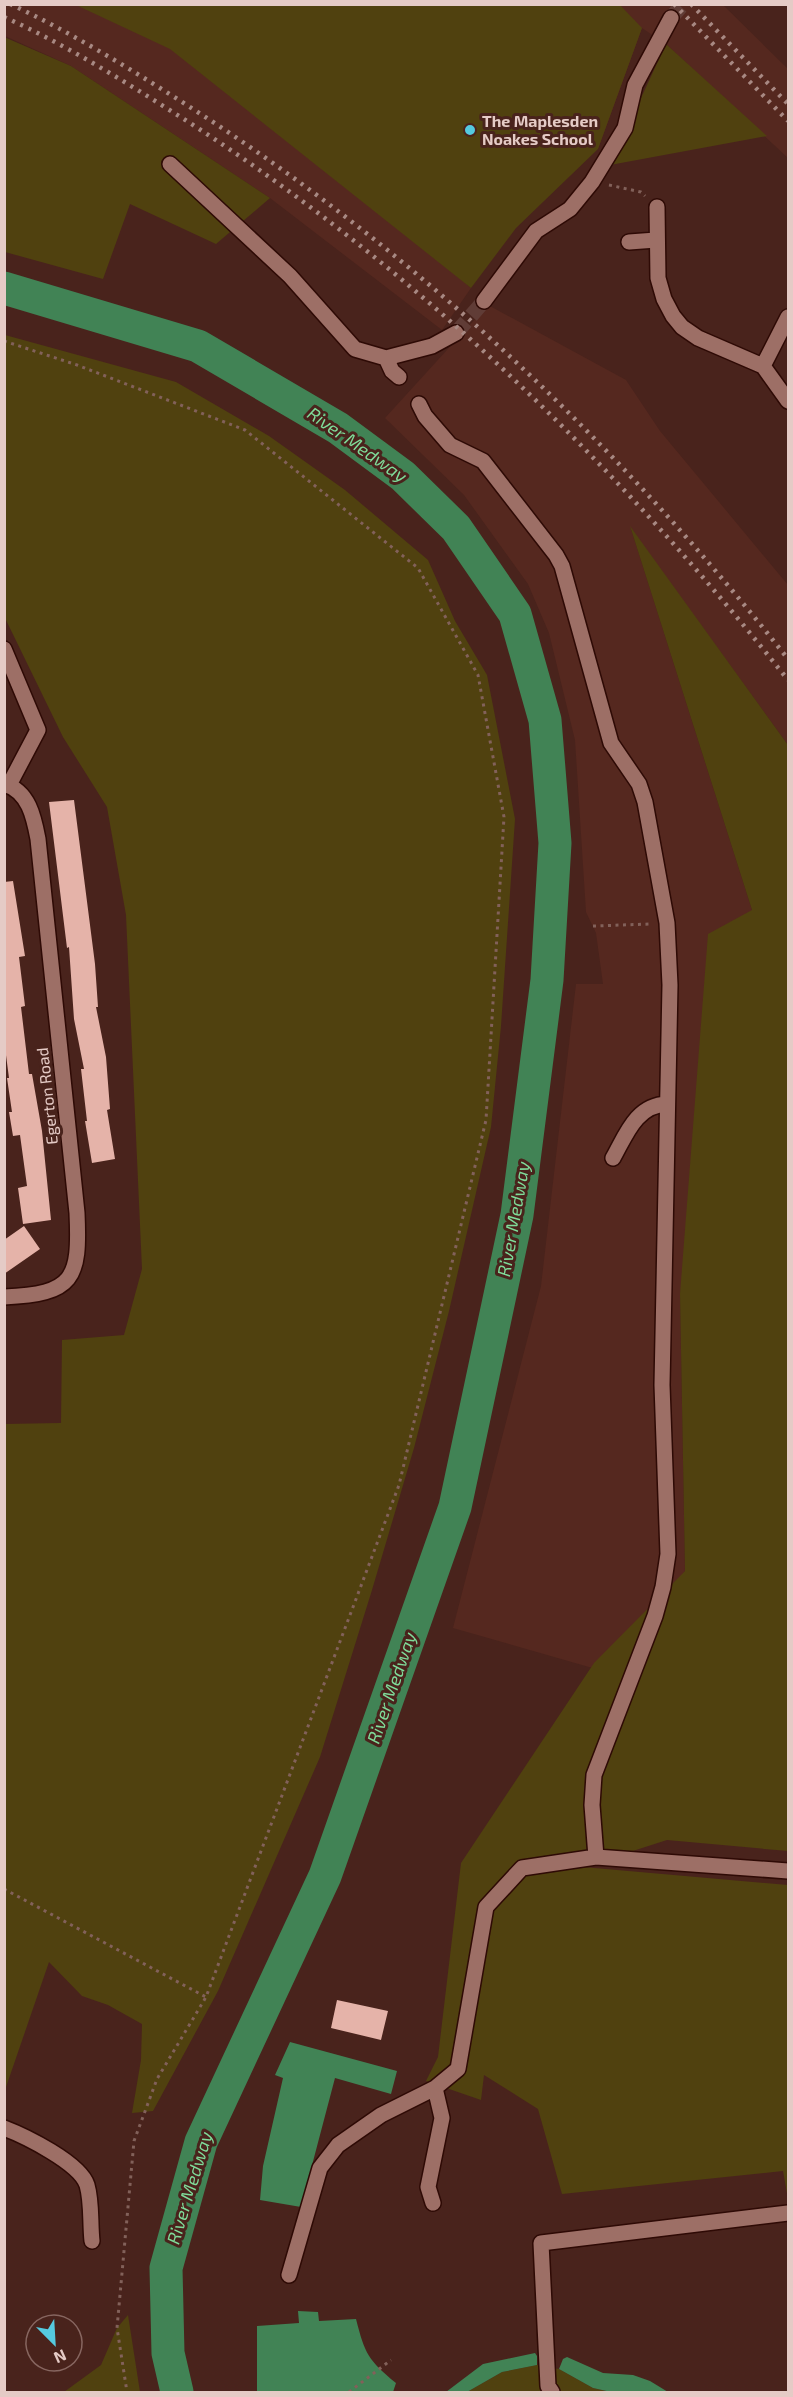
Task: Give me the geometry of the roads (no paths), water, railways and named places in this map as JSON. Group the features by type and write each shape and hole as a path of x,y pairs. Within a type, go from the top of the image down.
{"street":[{"path":"484,301 536,231 570,209 592,182 625,128 635,85 671,18"},
{"path":"170,164 290,276 355,349 386,358 432,346 456,333"},
{"path":"657,207 658,278 664,299 682,327 698,338 763,366 789,401"},
{"path":"629,242 656,240"},
{"path":"763,366 789,317"},
{"path":"386,358 392,371 399,377"},
{"path":"419,404 424,416 450,445 483,461 556,555 562,566 611,743 642,790 668,923 670,985 663,1385 668,1554 663,1587 655,1616 594,1775 592,1805 596,1857"},
{"path":"4,649 38,730 7,785"},
{"name":"Egerton Road","path":"4,1297 36,1295 60,1287 71,1275 79,1249 38,839 27,802 22,795 7,785"},
{"path":"613,1158 631,1125 643,1112 652,1106 667,1104"},
{"path":"289,2275 320,2168 338,2145 381,2115 435,2088 458,2069 486,1907 522,1868 596,1857 789,1871"},
{"path":"433,2204 428,2187 442,2118 435,2088"},
{"path":"4,2128 27,2137 66,2162 87,2183 92,2241"},
{"path":"552,2392 549,2386 541,2243 789,2213"}],"waterway":[{"name":"River Medway","path":"4,288 198,346 338,428 403,476 456,528 515,614 545,720 555,843 547,980 517,1215 455,1507 325,1876 201,2142 166,2268 168,2353 177,2392"}],"tunnel":[{"path":"671,18 683,4"},
{"path":"456,333 484,301"}],"railway":[{"path":"10,4 80,40 193,109 277,166 359,227 437,291 513,359 586,430 724,580 788,659"},
{"path":"674,4 788,121"},
{"path":"691,4 788,104"},
{"path":"4,17 76,53 190,123 275,181 357,243 435,308 512,377 585,449 723,601 788,680"}],"place":[{"name":"The Maplesden Noakes School","path":"470,130"}]}
